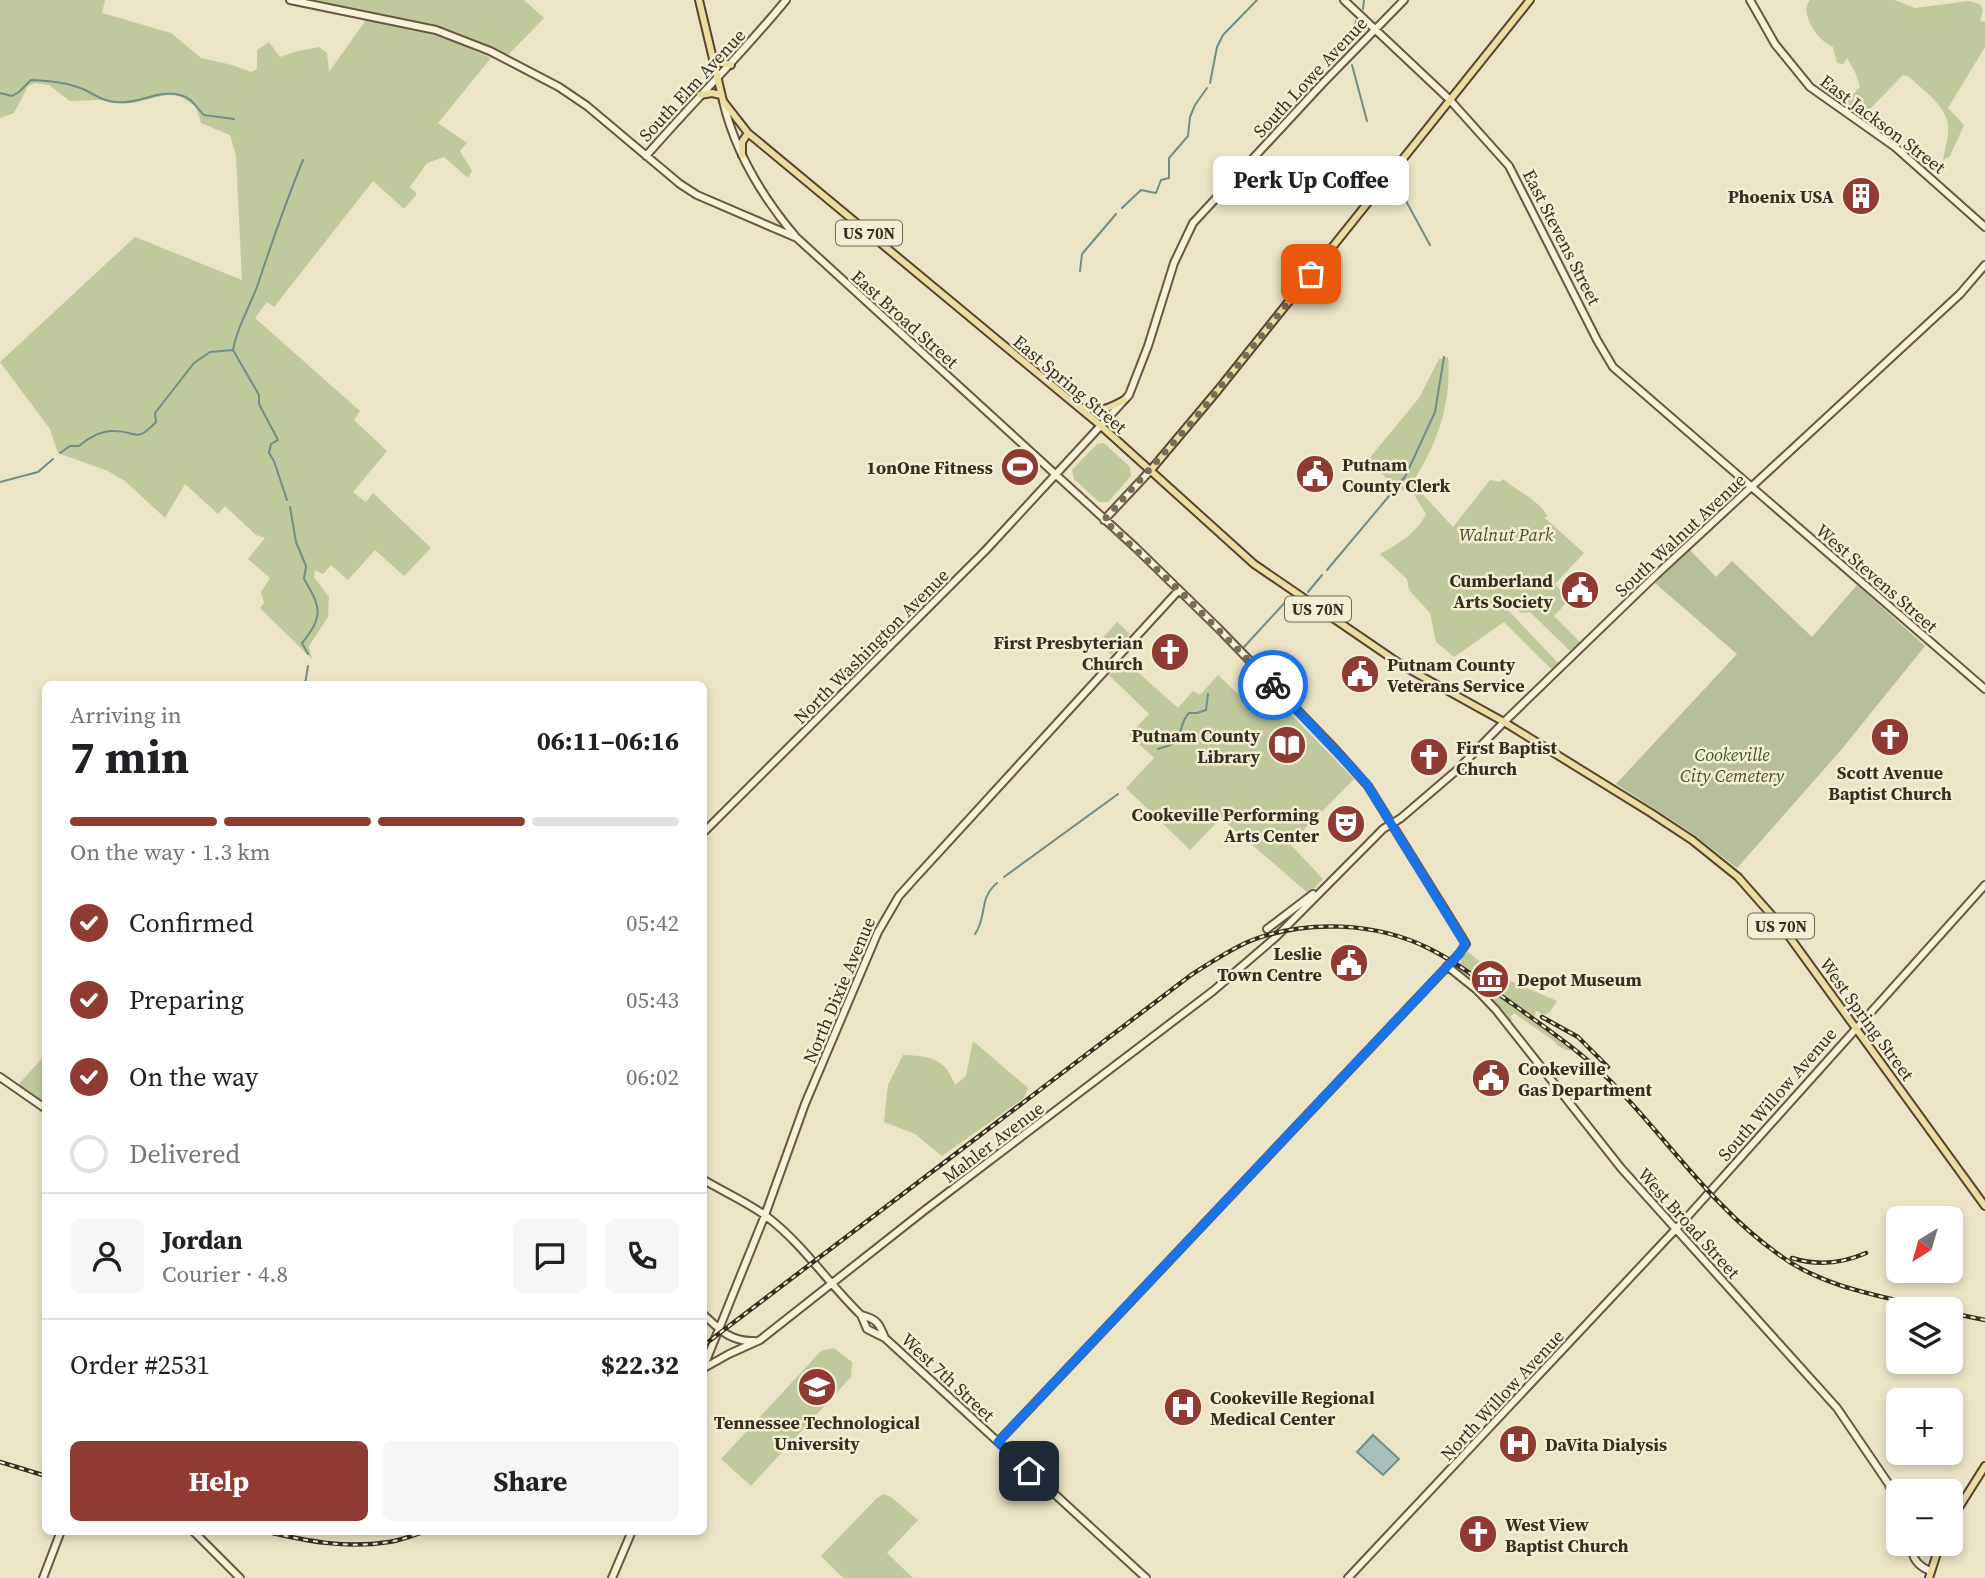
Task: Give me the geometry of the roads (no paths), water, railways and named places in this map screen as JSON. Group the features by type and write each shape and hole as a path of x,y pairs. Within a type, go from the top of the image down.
{"main road":[{"name":"East Spring Street","path":"699,0 722,98 748,133 1100,425 1254,564 1402,666 1504,722"},
{"path":"1150,471 1530,0"},
{"path":"713,61 731,65"},
{"path":"700,94 712,93 722,98"},
{"path":"742,155 742,142 748,133"},
{"path":"1077,406 1095,411 1105,410 1124,400"},
{"name":"West Spring Street","path":"1504,722 1661,820 1721,862 1747,886 1773,914 1985,1206"},
{"path":"1963,1501 1985,1466"},
{"path":"1930,1574 1936,1556"}],"street":[{"name":"East Broad Street","path":"290,0 416,25 468,42 559,87 614,127 646,156 697,195 797,238 1179,590 1357,772 1392,824"},
{"name":"South Elm Avenue","path":"646,156 700,94 731,65 786,0"},
{"name":"East Stevens Street","path":"1344,0 1448,99 1510,166 1613,367 1752,487"},
{"name":"South Lowe Avenue","path":"1100,425 1135,384 1174,263 1193,223 1374,28 1404,0"},
{"name":"East Jackson Street","path":"1750,0 1784,57 1811,87 1895,147 1985,227"},
{"path":"722,98 727,120 742,155 773,208 797,238"},
{"name":"South Walnut Avenue","path":"1329,882 1383,829 1457,770 1504,722 1752,487 1960,294 1985,265"},
{"name":"North Washington Avenue","path":"707,829 966,569 1100,425"},
{"path":"1104,520 1150,471"},
{"name":"West Stevens Street","path":"1752,487 1985,690"},
{"name":"North Dixie Avenue","path":"707,1359 765,1215 805,1104 874,940 889,911 953,836 1179,590"},
{"path":"998,1442 1459,954 1465,944 1392,824"},
{"path":"1267,929 1329,882"},
{"name":"Mahler Avenue","path":"707,1365 760,1340 925,1210 1173,1023 1276,937 1329,882"},
{"name":"South Willow Avenue","path":"1676,1229 1985,885"},
{"path":"1459,954 1457,965 1462,976"},
{"name":"West Broad Street","path":"1447,966 1462,976 1496,1010 1605,1149 1837,1408 1886,1480"},
{"path":"0,1077 42,1106"},
{"name":"West 7th Street","path":"707,1182 765,1215 810,1256 831,1284 861,1315 867,1329 885,1338 1146,1578"},
{"name":"North Willow Avenue","path":"1348,1578 1676,1229"},
{"name":"West 7th Street","path":"861,1315 871,1317 879,1323 885,1338"},
{"path":"707,1318 719,1329 738,1340"},
{"path":"712,1346 720,1337 760,1340"},
{"path":"43,1578 59,1535"},
{"path":"197,1535 240,1578"},
{"path":"612,1578 630,1535"},
{"path":"1913,1556 1930,1574"}],"water":[{"path":"1373,1435 1399,1459 1383,1475 1357,1452"}],"waterway":[{"path":"1210,83 1217,47 1223,35 1257,0"},
{"path":"1363,9 1364,0"},
{"path":"1351,42 1356,21"},
{"path":"1352,65 1367,121"},
{"path":"0,93 12,96 31,80 72,85 115,102 172,94 188,98 204,115 234,119"},
{"path":"1122,208 1141,190 1156,193 1161,180 1169,178 1169,158 1188,136 1190,117 1207,88"},
{"path":"60,453 70,446 79,446 91,437 105,432 136,435 144,433 156,422 155,413 194,363 210,352 233,350 237,333 258,284 303,160"},
{"path":"1394,179 1430,245"},
{"path":"1080,271 1082,254 1116,214"},
{"path":"233,350 259,395 259,404 278,440 271,444 269,453 287,500"},
{"path":"1327,570 1405,477 1435,412 1444,357"},
{"path":"0,482 38,472 53,459"},
{"path":"290,507 296,542 306,566 304,579 314,597 318,612 314,626 302,643 308,654"},
{"path":"1308,592 1322,575"},
{"path":"1244,647 1289,598"},
{"path":"306,681 308,666"},
{"path":"1158,749 1174,742 1189,713 1206,710 1208,694"},
{"path":"1004,877 1118,794"},
{"path":"975,934 987,895 997,883"}],"railway":[{"path":"707,1343 1191,975 1250,941 1294,929 1318,927 1387,933 1430,949 1452,961 1596,1067 1714,1198 1756,1237 1795,1266 1814,1275 1886,1298"},
{"path":"1542,1017 1578,1037 1608,1067"},
{"path":"1792,1258 1829,1263 1866,1253"},
{"path":"1963,1315 1985,1320"},
{"path":"0,1462 42,1475"},
{"path":"283,1535 311,1541 357,1545 394,1541 413,1535"}],"place":[{"name":"Phoenix USA","path":"1861,196"},
{"name":"Perk Up Coffee","path":"1311,274"},
{"name":"1onOne Fitness","path":"1020,467"},
{"name":"Putnam County Clerk","path":"1315,474"},
{"name":"Cumberland Arts Society","path":"1580,590"},
{"name":"First Presbyterian Church","path":"1170,652"},
{"name":"Putnam County Veterans Service","path":"1360,674"},
{"name":"Scott Avenue Baptist Church","path":"1890,737"},
{"name":"Putnam County Library","path":"1287,745"},
{"name":"First Baptist Church","path":"1429,757"},
{"name":"Cookeville Performing Arts Center","path":"1346,824"},
{"name":"Leslie Town Centre","path":"1349,963"},
{"name":"Depot Museum","path":"1490,979"},
{"name":"Cookeville Gas Department","path":"1491,1078"},
{"name":"Tennessee Technological University","path":"817,1387"},
{"name":"Cookeville Regional Medical Center","path":"1183,1407"},
{"name":"DaVita Dialysis","path":"1518,1444"},
{"name":"West View Baptist Church","path":"1478,1534"}],"park label":[{"name":"Walnut Park","path":"1506,534"},
{"name":"Cookeville City Cemetery","path":"1732,764"}]}
